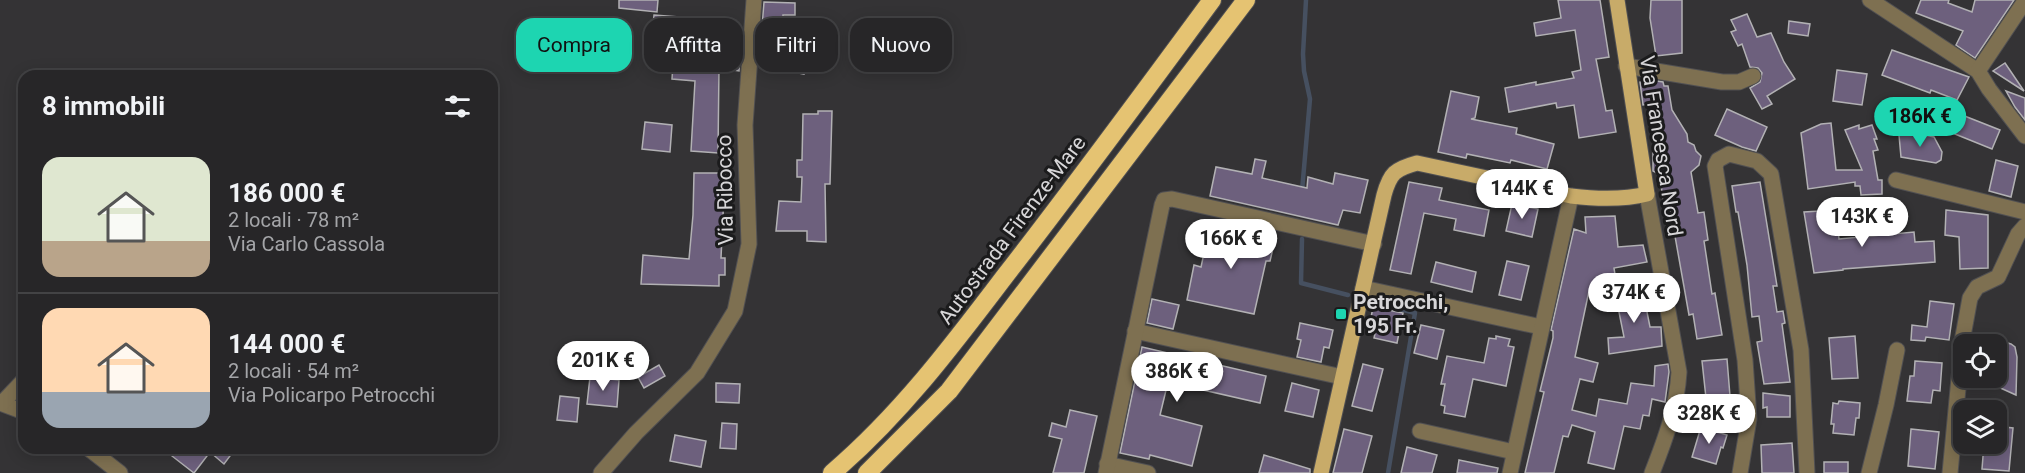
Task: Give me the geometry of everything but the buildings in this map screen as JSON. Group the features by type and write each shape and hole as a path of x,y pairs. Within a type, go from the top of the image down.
{"highway":[{"name":"Autostrada Firenze-Mare","path":"832,473 857,452 930,373 1063,202 1212,0"},
{"path":"867,473 949,391 1246,0"}],"main road":[{"name":"Via Francesca Nord","path":"1617,0 1647,194"},
{"path":"1321,473 1388,181 1393,173 1417,163 1571,196 1635,197 1647,194"}],"street":[{"name":"Via Ribocco","path":"601,473 636,433 697,373 735,311 749,244 745,125 754,0"},
{"path":"1870,0 1978,71 2025,136"},
{"path":"1978,71 2025,0"},
{"path":"1626,66 1722,82 1739,81 1753,76"},
{"path":"1740,473 1749,420 1744,360 1715,166 1718,160 1729,154 1757,161 1771,174 1801,350 1807,473"},
{"path":"1896,180 2025,212"},
{"name":"Via Francesca Nord","path":"1647,194 1679,372 1678,394 1672,418 1652,473"},
{"path":"1510,473 1571,196"},
{"path":"1148,473 1106,468 1164,200 1172,199 1374,244"},
{"path":"1950,473 1963,336 1970,298 1977,288 1998,276 2010,248 2025,226"},
{"path":"1363,288 1542,327"},
{"path":"1135,331 1342,377"},
{"path":"1869,473 1897,350"},
{"path":"18,386 1,403 18,410"},
{"path":"1420,431 1514,452"},
{"path":"96,454 120,473"}],"waterway":[{"path":"1302,191 1310,99 1303,54 1306,0"},
{"path":"1302,239 1301,283 1348,295"},
{"path":"1373,302 1415,313 1388,473"}],"place":[{"name":"Petrocchi, 195 Fr.","path":"1341,314"}]}
